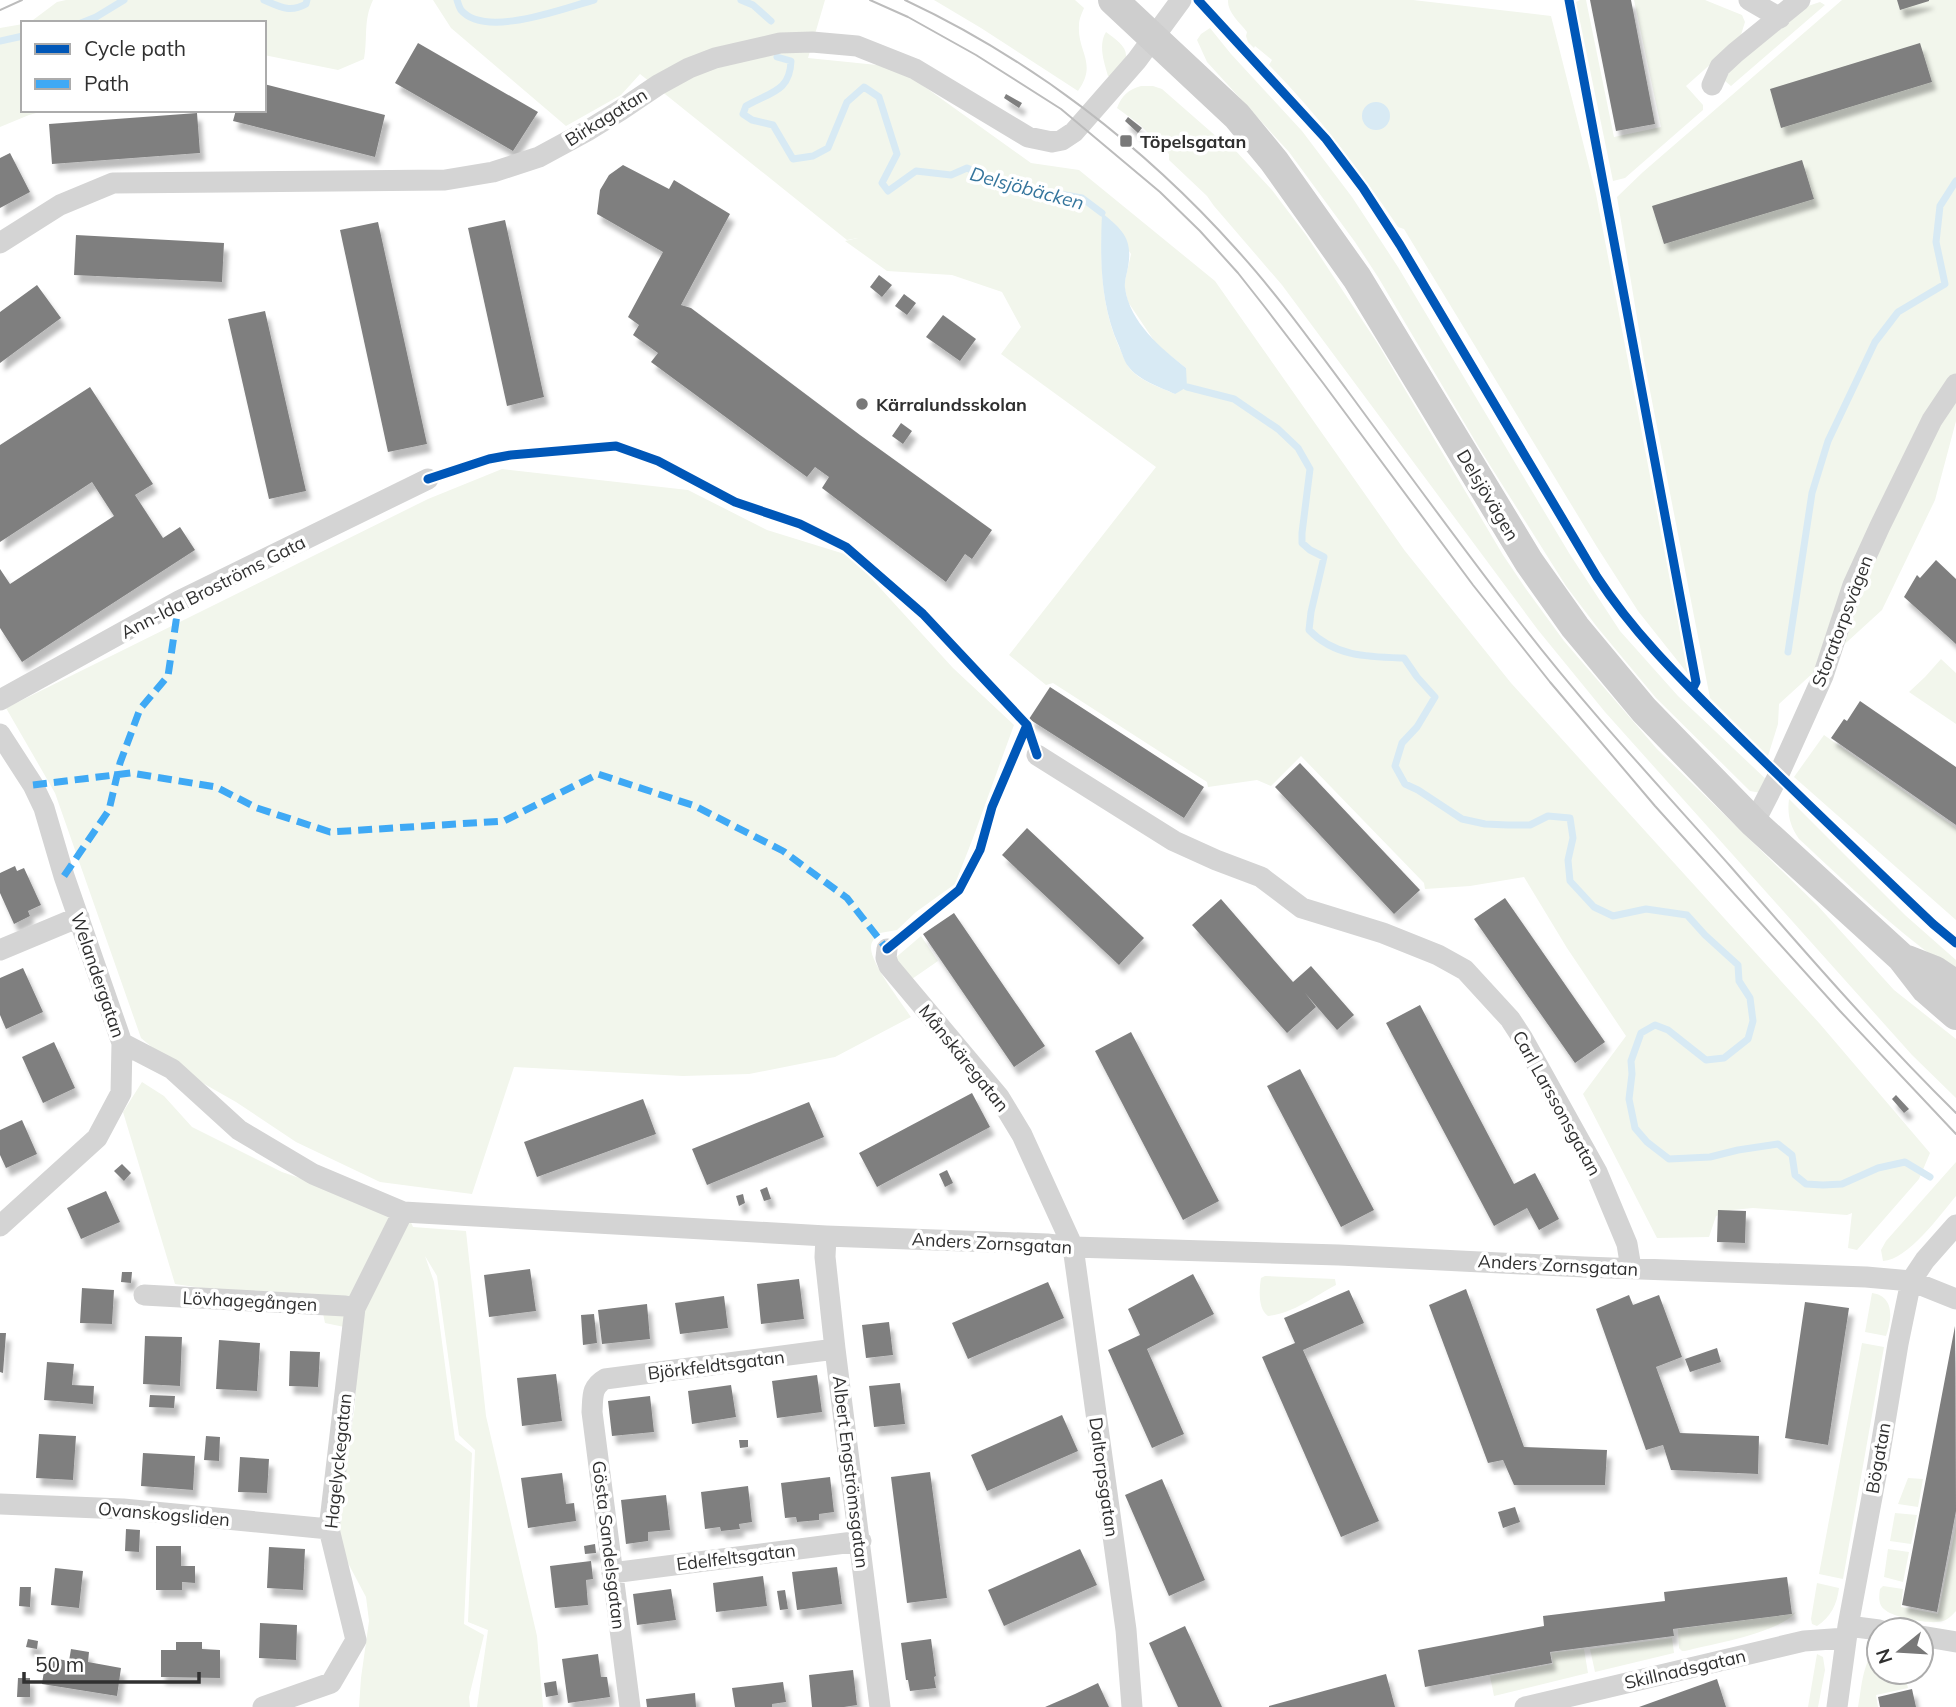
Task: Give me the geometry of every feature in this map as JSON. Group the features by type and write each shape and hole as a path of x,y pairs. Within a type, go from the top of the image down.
{"street":[{"name":"Delsjövägen","path":"1113,0 1237,116 1274,161 1357,278 1513,537 1575,626 1644,710 1754,823 1902,958 1926,989 1956,1015"},
{"path":"1153,36 1181,0"},
{"path":"1749,0 1780,18"},
{"path":"1712,85 1720,67 1800,0"},
{"name":"Birkagatan","path":"0,243 60,205 113,183 445,180 493,172 539,157 587,131 689,68 715,58 780,43 812,42 857,46 915,69 1028,136 1052,142 1062,140 1074,132 1137,60 1153,36"},
{"name":"Storatorpsvägen","path":"1754,823 1823,676 1853,585 1880,526 1932,420 1956,384"},
{"name":"Ann-Ida Broströms Gata","path":"0,699 179,601 428,479"},
{"name":"Welandergatan","path":"0,734 33,785 44,808 122,1043 121,1093 97,1138 0,1226"},
{"name":"Carl Larssonsgatan","path":"1037,755 1174,841 1261,877 1302,908 1383,933 1438,955 1465,970 1510,1019 1523,1039 1597,1172 1627,1244 1631,1268"},
{"path":"0,950 79,917"},
{"name":"Månskäregatan","path":"887,949 889,966 999,1097 1022,1135 1073,1247"},
{"name":"Delsjövägen","path":"1902,958 1935,971 1956,985"},
{"name":"Anders Zornsgatan","path":"122,1043 172,1069 249,1136 313,1174 403,1212 1073,1247 1852,1276 1911,1281 1956,1299"},
{"name":"Hagelyckegatan","path":"263,1707 331,1683 356,1640 329,1529 355,1308 403,1212"},
{"name":"Bögatan","path":"1837,1707 1847,1632 1911,1281 1956,1225"},
{"name":"Albert Engströmsgatan","path":"826,1236 825,1257 835,1349 880,1707"},
{"name":"Daltorpsgatan","path":"1073,1247 1126,1630 1132,1707"},
{"name":"Lövhagegången","path":"144,1295 355,1308"},
{"name":"Björkfeldtsgatan","path":"597,1384 606,1379 835,1349"},
{"name":"Gösta Sandelsgatan","path":"597,1384 592,1412 630,1707"},
{"name":"Ovanskogsliden","path":"0,1504 123,1509 329,1529"},
{"name":"Edelfeltsgatan","path":"612,1573 861,1541"},
{"name":"Skillnadsgatan","path":"1525,1707 1804,1641 1865,1631"},
{"path":"1935,1639 1956,1643"}],"shaded area":[{"path":"373,0 367,22 364,59 338,70 266,55 266,21 32,21 57,2"},
{"path":"433,0 825,0 808,58 897,67 1031,163 1079,170 1215,281 1405,551 1511,683 1820,1024 1930,1153 1919,1179 1857,1250 1848,1248 1852,1213 1847,1215 1753,1208 1732,1210 1716,1216 1709,1237 1657,1238 1583,1094 1626,1036 1567,948 1524,877 1470,886 1425,889 1424,883 1301,756 1271,786 1257,780 1208,787 1207,782 1053,683 1046,685 1009,655 1156,467 1001,354 1021,327 1002,292 952,275 887,271 845,241 858,238 847,240 640,74 621,95 566,126 451,28","holes":["1103,214 1131,254 1124,285 1128,302 1157,345 1186,368 1175,394 1137,376 1128,366 1119,347 1105,298"]},
{"path":"934,0 1075,0 1084,8 1079,34 1087,65 1084,81 1078,91"},
{"path":"1228,0 1413,0 1551,16 1596,194 1688,674 1638,611 1597,547 1404,229 1398,227 1353,163 1269,65 1272,60 1248,42 1247,32 1232,13"},
{"path":"1586,0 1614,137 1661,127 1634,0 1705,0 1742,15 1745,22 1740,38 1686,86 1703,105 1703,110 1625,178 1613,181 1576,2"},
{"path":"1842,0 1956,0 1956,421 1935,500 1882,610 1779,704 1778,724 1768,756 1710,698 1644,360 1617,197"},
{"path":"1820,2 1825,5 1731,86 1725,81 1724,76 1805,7"},
{"path":"21,24 21,112 40,112 0,127 0,28"},
{"path":"1210,28 1302,131 1352,197 1398,267 1569,553 1620,631 1678,696 1770,783 1761,793 1750,791 1656,698 1566,586 1355,242 1289,152 1207,62 1197,40"},
{"path":"1106,32 1120,43 1126,53 1126,57 1111,76 1108,76 1102,54 1102,42"},
{"path":"1141,86 1162,89 1218,138 1222,136 1272,190 1306,235 1378,344 1503,555 1564,641 1657,749 1818,906 1894,990 1956,1039 1956,1098 1912,1055 1605,712 1538,630 1282,285 1207,196 1169,160 1169,154 1139,124 1117,108 1126,94"},
{"path":"1376,102 1386,106 1390,116 1386,126 1376,130 1366,126 1362,116 1366,106"},
{"name":"Delsjöbäcken","path":"1102,213 1121,230 1128,242 1125,288 1133,312 1148,334 1186,368 1187,387 1175,394 1137,375 1123,357 1105,298 1101,264"},
{"path":"502,469 688,490 767,530 851,556 953,668 1014,725 955,884 916,912 897,930 880,933 872,943 872,954 876,963 911,1017 835,1057 749,1074 683,1076 514,1067 472,1194 380,1182 296,1142 236,1102 178,1069 141,1038 55,793 6,708 428,499"},
{"path":"1941,659 1956,673 1956,724 1909,692"},
{"path":"1824,735 1956,828 1956,920 1794,777"},
{"path":"1789,799 1905,915 1956,960 1956,972 1894,926 1799,839 1790,820"},
{"path":"921,936 938,961 912,979 894,959"},
{"path":"142,1082 164,1096 192,1127 282,1172 407,1213 413,1227 466,1231 486,1416 537,1636 543,1707 477,1707 488,1630 468,1622 475,1450 459,1435 437,1276 425,1256 434,1282 455,1440 472,1453 464,1624 484,1635 469,1697 470,1707 359,1707 369,1621 366,1597 332,1533 344,1479 355,1406 357,1360 354,1329 325,1323 319,1294 229,1292 175,1284 123,1112"},
{"path":"1956,1162 1956,1196 1913,1245 1893,1259 1883,1261 1881,1250 1886,1241"},
{"path":"1261,1278 1335,1279 1336,1285 1295,1308 1268,1316 1262,1309 1260,1299"},
{"path":"1872,1293 1885,1299 1890,1310 1886,1336 1865,1332"},
{"path":"1862,1343 1884,1347 1843,1579 1819,1574"},
{"path":"1908,1478 1923,1479 1918,1507 1898,1504"},
{"path":"1895,1513 1917,1515 1911,1544 1890,1541"},
{"path":"1956,1526 1956,1611 1950,1617 1935,1622 1935,1616 1899,1616 1889,1612 1881,1605 1880,1589 1883,1586 1903,1589 1901,1607 1938,1614"},
{"path":"1888,1549 1909,1552 1903,1582 1884,1577"},
{"path":"1817,1583 1839,1588 1832,1610 1817,1626 1812,1624 1811,1619"},
{"path":"1796,1612 1761,1632 1685,1651 1679,1648 1678,1629"},
{"path":"1672,1638 1674,1653 1595,1672 1590,1649"},
{"path":"1584,1649 1588,1673 1494,1696 1490,1676 1553,1664 1551,1653"},
{"path":"1817,1654 1823,1657 1825,1670 1818,1707 1808,1707"},
{"path":"1865,1670 1865,1686 1908,1688 1876,1695 1878,1707 1858,1707"}],"building":[{"path":"1590,0 1631,0 1655,124 1616,131"},
{"path":"1897,0 1929,0 1929,1 1900,10"},
{"path":"418,43 538,112 513,151 395,83"},
{"path":"1920,43 1932,82 1781,128 1770,89"},
{"path":"266,85 385,115 375,157 233,121 235,112 266,112"},
{"path":"1006,94 1022,103 1019,108 1004,98"},
{"path":"197,113 200,153 52,164 49,124"},
{"path":"1128,117 1142,128 1138,133 1125,121"},
{"path":"10,153 30,192 0,208 0,158"},
{"path":"1802,160 1814,199 1664,244 1652,206"},
{"path":"623,165 669,189 674,180 730,214 681,305 691,308 992,530 972,559 965,554 946,582 822,488 829,477 815,467 807,477 651,362 658,353 633,335 639,325 628,317 663,252 597,214 600,190 609,175"},
{"path":"505,220 544,397 507,406 468,228"},
{"path":"378,222 427,444 388,452 340,230"},
{"path":"76,235 224,243 222,282 74,275"},
{"path":"879,275 892,285 882,297 870,287"},
{"path":"37,285 61,318 0,363 0,312"},
{"path":"904,294 916,303 907,315 895,306"},
{"path":"265,311 306,491 269,499 228,319"},
{"path":"943,315 976,339 960,361 926,337"},
{"path":"90,387 153,484 135,495 163,538 180,527 195,550 22,662 0,628 0,569 10,584 114,516 92,482 0,542 0,445"},
{"path":"901,423 912,431 903,444 892,436"},
{"path":"1936,560 1956,579 1956,644 1904,597 1917,575 1920,578"},
{"path":"1050,687 1204,787 1184,818 1029,719"},
{"path":"1860,701 1956,767 1956,825 1831,738 1844,719 1847,721"},
{"path":"1300,763 1420,890 1394,914 1275,787"},
{"path":"1027,828 1144,938 1119,965 1002,855"},
{"path":"15,866 17,871 24,868 41,905 28,911 30,916 14,924 0,893 0,873"},
{"path":"1505,898 1605,1042 1575,1063 1474,919"},
{"path":"1221,899 1293,982 1311,966 1354,1015 1337,1030 1305,993 1316,1007 1287,1033 1192,925"},
{"path":"954,913 1045,1046 1014,1067 923,934"},
{"path":"23,968 43,1012 6,1029 0,1015 0,978"},
{"path":"1420,1005 1514,1184 1535,1173 1559,1219 1539,1230 1527,1208 1494,1226 1386,1023"},
{"path":"1131,1032 1219,1201 1183,1220 1095,1051"},
{"path":"54,1042 75,1088 43,1103 22,1057"},
{"path":"1300,1069 1374,1210 1341,1227 1267,1086"},
{"path":"972,1093 990,1127 877,1187 859,1153"},
{"path":"1896,1095 1909,1109 1904,1113 1892,1099"},
{"path":"643,1099 656,1134 537,1177 524,1142"},
{"path":"809,1102 824,1137 707,1185 692,1149"},
{"path":"22,1120 37,1154 6,1168 0,1155 0,1130"},
{"path":"122,1164 131,1173 124,1181 114,1171"},
{"path":"947,1170 953,1183 945,1187 939,1174"},
{"path":"767,1187 771,1199 764,1201 760,1190"},
{"path":"106,1191 120,1222 81,1239 67,1208"},
{"path":"743,1194 745,1203 739,1206 736,1196"},
{"path":"1718,1210 1746,1211 1745,1243 1717,1242"},
{"path":"530,1269 536,1311 489,1317 484,1275"},
{"path":"122,1272 132,1272 131,1283 121,1282"},
{"path":"1193,1274 1214,1314 1147,1349 1184,1434 1152,1448 1108,1350 1140,1335 1128,1309"},
{"path":"799,1279 804,1319 761,1324 757,1284"},
{"path":"1048,1282 1064,1318 968,1359 952,1323"},
{"path":"82,1288 114,1290 112,1324 80,1323"},
{"path":"1466,1289 1524,1447 1607,1450 1605,1485 1514,1485 1503,1460 1488,1463 1429,1305"},
{"path":"1349,1290 1364,1323 1303,1350 1379,1521 1341,1537 1262,1357 1295,1343 1284,1318"},
{"path":"1629,1295 1633,1305 1659,1295 1682,1357 1656,1367 1680,1433 1759,1436 1758,1474 1671,1470 1663,1445 1646,1450 1596,1309"},
{"path":"724,1296 728,1328 680,1334 675,1303"},
{"path":"1805,1302 1849,1308 1828,1445 1785,1438"},
{"path":"647,1304 650,1339 602,1344 598,1310"},
{"path":"594,1314 597,1343 583,1345 581,1315"},
{"path":"889,1322 893,1355 866,1358 862,1325"},
{"path":"1955,1326 1956,1511 1937,1612 1902,1605"},
{"path":"0,1333 6,1333 3,1373 0,1372"},
{"path":"145,1336 182,1337 180,1386 143,1384"},
{"path":"219,1340 260,1343 257,1391 216,1389"},
{"path":"1717,1348 1721,1362 1690,1372 1685,1359"},
{"path":"290,1351 320,1352 318,1387 289,1386"},
{"path":"47,1362 74,1364 72,1385 94,1386 93,1404 44,1400"},
{"path":"556,1374 562,1421 522,1426 517,1378"},
{"path":"817,1375 822,1412 777,1418 772,1381"},
{"path":"900,1383 905,1424 874,1427 869,1386"},
{"path":"731,1385 736,1417 692,1424 688,1391"},
{"path":"150,1395 175,1396 174,1408 149,1407"},
{"path":"650,1396 654,1432 612,1436 608,1401"},
{"path":"1062,1415 1078,1451 987,1491 971,1455"},
{"path":"39,1434 76,1436 73,1480 36,1478"},
{"path":"206,1436 220,1437 219,1461 204,1460"},
{"path":"739,1440 748,1440 748,1447 740,1448"},
{"path":"143,1453 195,1456 193,1490 141,1486"},
{"path":"240,1457 269,1459 267,1493 238,1492"},
{"path":"930,1472 947,1598 907,1603 891,1477"},
{"path":"562,1473 566,1504 574,1503 576,1521 528,1528 521,1478"},
{"path":"830,1477 834,1512 819,1514 819,1520 797,1522 796,1517 785,1518 781,1483"},
{"path":"1162,1479 1205,1580 1169,1596 1125,1495"},
{"path":"748,1486 752,1522 739,1524 740,1529 705,1529 701,1492"},
{"path":"666,1495 670,1530 648,1532 648,1541 626,1544 621,1500"},
{"path":"1515,1507 1520,1522 1503,1528 1498,1512"},
{"path":"126,1529 140,1530 139,1552 125,1551"},
{"path":"595,1544 596,1553 585,1554 584,1546"},
{"path":"156,1546 181,1546 181,1566 195,1566 195,1583 182,1582 182,1590 156,1590"},
{"path":"269,1547 305,1549 303,1590 267,1588"},
{"path":"1080,1549 1097,1585 1004,1626 988,1590"},
{"path":"591,1561 593,1579 586,1580 588,1605 555,1608 550,1566"},
{"path":"837,1567 842,1604 797,1610 792,1572"},
{"path":"55,1568 83,1571 79,1608 51,1605"},
{"path":"763,1576 767,1606 716,1612 713,1583"},
{"path":"1787,1577 1792,1614 1673,1629 1674,1636 1550,1652 1552,1663 1425,1687 1418,1650 1544,1626 1543,1616 1665,1601 1664,1592"},
{"path":"20,1587 31,1587 30,1607 19,1606"},
{"path":"671,1589 676,1620 637,1625 633,1594"},
{"path":"785,1590 788,1609 780,1610 777,1591"},
{"path":"260,1623 297,1625 296,1660 259,1658"},
{"path":"1185,1626 1222,1707 1178,1707 1149,1643"},
{"path":"28,1639 38,1641 37,1649 26,1647"},
{"path":"931,1639 936,1688 910,1691 901,1643"},
{"path":"176,1642 202,1642 202,1649 220,1650 220,1678 161,1677 161,1650 176,1650"},
{"path":"71,1649 89,1652 88,1662 121,1668 117,1696 42,1684 46,1657 69,1661"},
{"path":"598,1654 601,1677 607,1677 610,1697 568,1703 562,1659"},
{"path":"853,1670 857,1705 812,1707 809,1675"},
{"path":"1386,1674 1395,1707 1269,1707 1269,1706"},
{"path":"18,1678 30,1678 30,1697 17,1697"},
{"path":"1717,1679 1726,1707 1639,1707"},
{"path":"556,1681 558,1695 546,1697 544,1683"},
{"path":"783,1682 786,1702 772,1704 772,1707 735,1707 732,1688"},
{"path":"1098,1683 1109,1707 1045,1707 1075,1694"},
{"path":"1912,1689 1916,1707 1880,1707 1878,1697"},
{"path":"695,1693 696,1707 647,1707 646,1699"}],"waterway":[{"name":"Delsjöbäcken","path":"86,21 124,0"},
{"name":"Delsjöbäcken","path":"264,0 290,9 306,4 307,0"},
{"name":"Delsjöbäcken","path":"457,0 461,10 472,18 488,22 525,19 594,0"},
{"name":"Delsjöbäcken","path":"741,0 753,5 771,21"},
{"name":"Delsjöbäcken","path":"0,41 21,36"},
{"name":"Delsjöbäcken","path":"777,57 791,61 787,79 777,90 746,106 743,114 752,120 773,125 793,159 813,156 828,148 847,102 864,87 879,97 897,154 882,183 888,191 916,171 951,175 967,168 1008,185 1082,198 1102,213"},
{"path":"1788,652 1812,493 1828,441 1875,342 1898,312 1945,284 1936,242 1940,206 1956,181"},
{"name":"Delsjöbäcken","path":"1187,387 1234,399 1278,429 1298,448 1310,469 1302,543 1324,557 1309,630 1330,646 1353,654 1404,658 1435,697 1417,727 1402,743 1395,766 1405,784 1462,819 1485,824 1530,825 1548,816 1570,818 1573,838 1568,860 1570,881 1594,907 1613,916 1646,909 1687,915 1738,965 1739,981 1750,998 1753,1021 1748,1039 1724,1058 1706,1060 1668,1030 1655,1025 1641,1033 1631,1061 1629,1099 1635,1128 1647,1142 1669,1159 1710,1157 1778,1144 1792,1155 1795,1175 1806,1184 1842,1184 1878,1168 1905,1162 1930,1177"}],"tram line":[{"path":"0,10 22,0"},
{"path":"870,0 908,17 976,55 1061,109 1160,192 1200,231 1264,306 1473,585 1550,682 1655,806 1840,1011 1956,1134"},
{"path":"905,0 997,49 1083,108 1164,175 1201,212 1280,301 1478,568 1573,688 1841,992 1956,1113"}],"marked path":[{"path":"64,876 109,810 120,763 140,709 168,676 179,601"},
{"path":"33,785 131,773 216,787 257,808 330,832 504,821 598,774 695,806 783,851 847,898 887,949 890,947"}],"cycle path":[{"path":"1198,0 1326,139 1363,188 1400,245 1597,577 1627,619 1730,728 1956,943"},
{"path":"1569,0 1696,682 1692,690"},
{"path":"428,479 489,459 511,455 616,446 658,461 735,502 800,524 846,547 923,614 1027,725 1037,755"},
{"path":"887,949 959,890 980,850 992,807 1027,725"}],"place":[{"name":"Töpelsgatan","path":"1126,141"},
{"name":"Kärralundsskolan","path":"862,404"}]}
